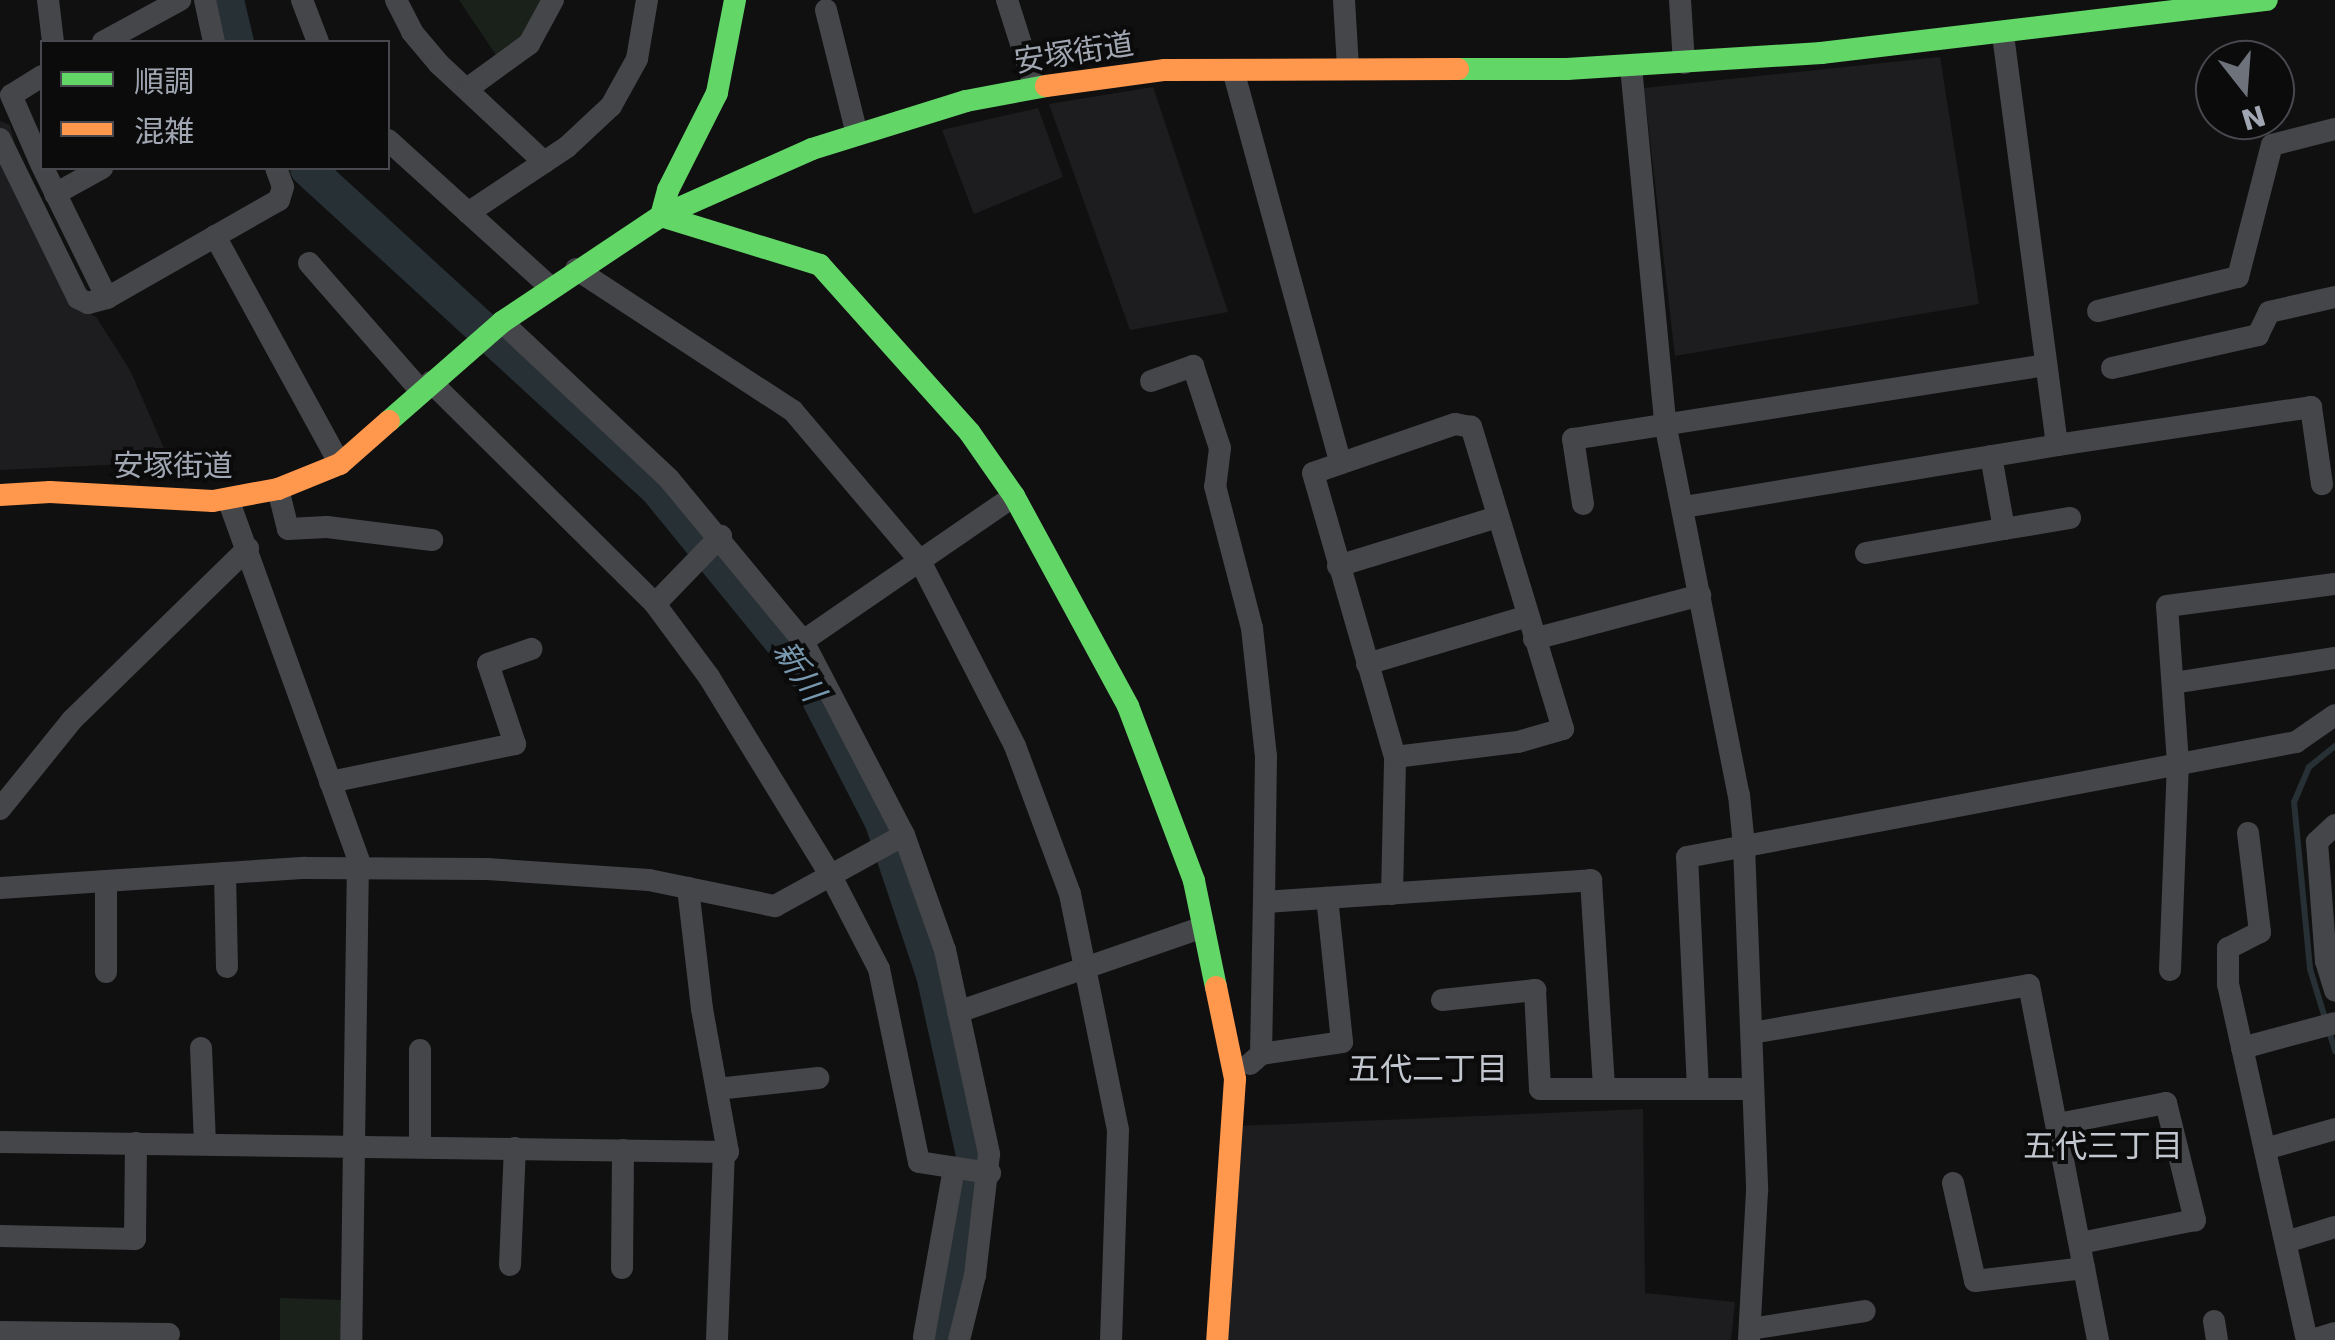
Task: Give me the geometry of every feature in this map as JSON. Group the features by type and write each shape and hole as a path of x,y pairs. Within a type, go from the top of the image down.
{"main road":[{"path":"735,0 717,94 668,190 662,216 820,265 970,433 1014,496 1128,706 1194,882 1236,1079 1230,1096 1218,1340"},
{"name":"安塚街道","path":"0,495 50,492 228,499 278,489 340,464 493,330 576,269 662,216 812,149 966,101 1164,70 1630,67 1684,63 2003,34 2267,0"}],"street":[{"path":"48,0 53,40"},
{"path":"107,40 180,0"},
{"path":"205,0 214,40"},
{"path":"302,0 317,40"},
{"path":"396,0 412,32 544,162"},
{"path":"466,89 529,44 553,0"},
{"path":"468,213 593,127 612,106 637,59 646,0"},
{"path":"1007,0 1036,88"},
{"path":"1344,0 1348,68"},
{"path":"1680,0 1684,63"},
{"path":"826,10 857,134"},
{"path":"2003,34 2056,444"},
{"path":"1630,67 1666,428 1684,508 1744,846 1757,1191 1750,1334 1865,1310"},
{"path":"1232,70 1340,461"},
{"path":"40,77 11,94 40,159"},
{"path":"2098,311 2238,277 2272,145 2335,128"},
{"path":"0,140 78,298 88,303 106,298 279,200 282,187 277,170"},
{"path":"390,142 550,287"},
{"path":"45,170 106,298"},
{"path":"55,194 98,170"},
{"path":"215,236 340,464"},
{"path":"310,263 426,386 655,604 709,677 831,876 879,969 919,1162 972,1170"},
{"path":"576,269 793,411 920,561 1023,764 1070,894 1118,1130 1111,1340"},
{"path":"2112,368 2258,335 2269,312 2335,297"},
{"path":"493,330 669,479 712,544 804,641 944,950 958,1012 972,1170 976,1275 959,1340"},
{"path":"1151,381 1193,366 1220,448 1215,486 1252,628 1266,756 1261,1054"},
{"path":"1583,504 1572,439 1666,428 2046,366"},
{"path":"1684,508 2056,444 2311,407 2322,484"},
{"path":"1392,894 1395,756 1313,473 1454,424 1471,427 1563,729 1518,742 1395,756"},
{"path":"1990,456 2004,529"},
{"path":"278,489 288,529 327,527 432,540"},
{"path":"804,641 1014,496"},
{"path":"228,499 358,867 351,1340"},
{"path":"1338,566 1498,517"},
{"path":"1866,553 2070,518"},
{"path":"655,604 712,544"},
{"path":"0,809 72,720 248,548"},
{"path":"2170,970 2178,763 2167,606 2335,584"},
{"path":"1368,664 1700,594"},
{"path":"330,782 514,744 488,664 532,649"},
{"path":"2172,684 2335,658"},
{"path":"1698,1089 1687,857 2296,742 2335,715"},
{"path":"2335,825 2318,842 2326,961 2335,991"},
{"path":"2248,833 2260,932 2228,948 2228,984 2310,1340 2335,1333"},
{"path":"0,888 358,867 565,874 688,888 775,906 892,841"},
{"path":"225,873 227,967"},
{"path":"1264,902 1590,880 1604,1089"},
{"path":"106,881 106,972"},
{"path":"0,1142 728,1152 688,888"},
{"path":"1236,1079 1261,1054 1342,1042 1327,898"},
{"path":"958,1012 1204,927"},
{"path":"1752,1033 2030,986 2098,1340"},
{"path":"1442,1000 1535,990 1540,1089 1752,1089"},
{"path":"2242,1048 2335,1023"},
{"path":"201,1048 204,1142"},
{"path":"420,1050 420,1146"},
{"path":"717,1089 818,1078"},
{"path":"2058,1124 2166,1103 2195,1220 2080,1243"},
{"path":"2265,1149 2335,1129"},
{"path":"0,1236 135,1239 136,1143"},
{"path":"510,1265 515,1148"},
{"path":"622,1268 623,1150"},
{"path":"717,1340 724,1152"},
{"path":"924,1336 972,1170"},
{"path":"1952,1183 1975,1281 2084,1268"},
{"path":"2286,1242 2335,1227"},
{"path":"0,1332 169,1334"}],"shaded area":[{"path":"459,0 543,0 519,42 498,58"},
{"path":"1940,57 1979,304 1675,356 1644,88"},
{"path":"1153,87 1228,312 1130,330 1049,104"},
{"path":"1038,108 1063,177 974,214 942,130"},
{"path":"0,121 10,125 35,229 75,307 96,317 130,370 170,462 0,470"},
{"path":"1643,1109 1645,1293 1735,1302 1731,1340 1224,1340 1238,1126"},
{"path":"280,1298 343,1300 343,1340 280,1340"}],"waterway":[{"name":"新川","path":"226,0 236,40"},
{"name":"新川","path":"309,170 658,490 803,668 882,822 933,974 973,1155 965,1223 942,1340"},
{"path":"2335,746 2309,767 2294,802 2310,969 2335,1051"}],"traffic: fast":[{"path":"735,0 717,93 668,190 661,216 820,265 970,433 1014,496 1128,706 1194,881 1216,987"},
{"path":"1458,69 1567,69 1821,53 2267,0"},
{"path":"389,421 502,322 661,216 812,149 966,101 1046,86"}],"traffic: slow":[{"path":"1046,86 1165,70 1458,69"},
{"path":"0,495 50,492 213,501 278,489 340,464 389,421"},
{"path":"1216,987 1235,1079 1217,1340"}],"district":[{"name":"五代二丁目","path":"1428,1069"},
{"name":"五代三丁目","path":"2103,1146"}]}
